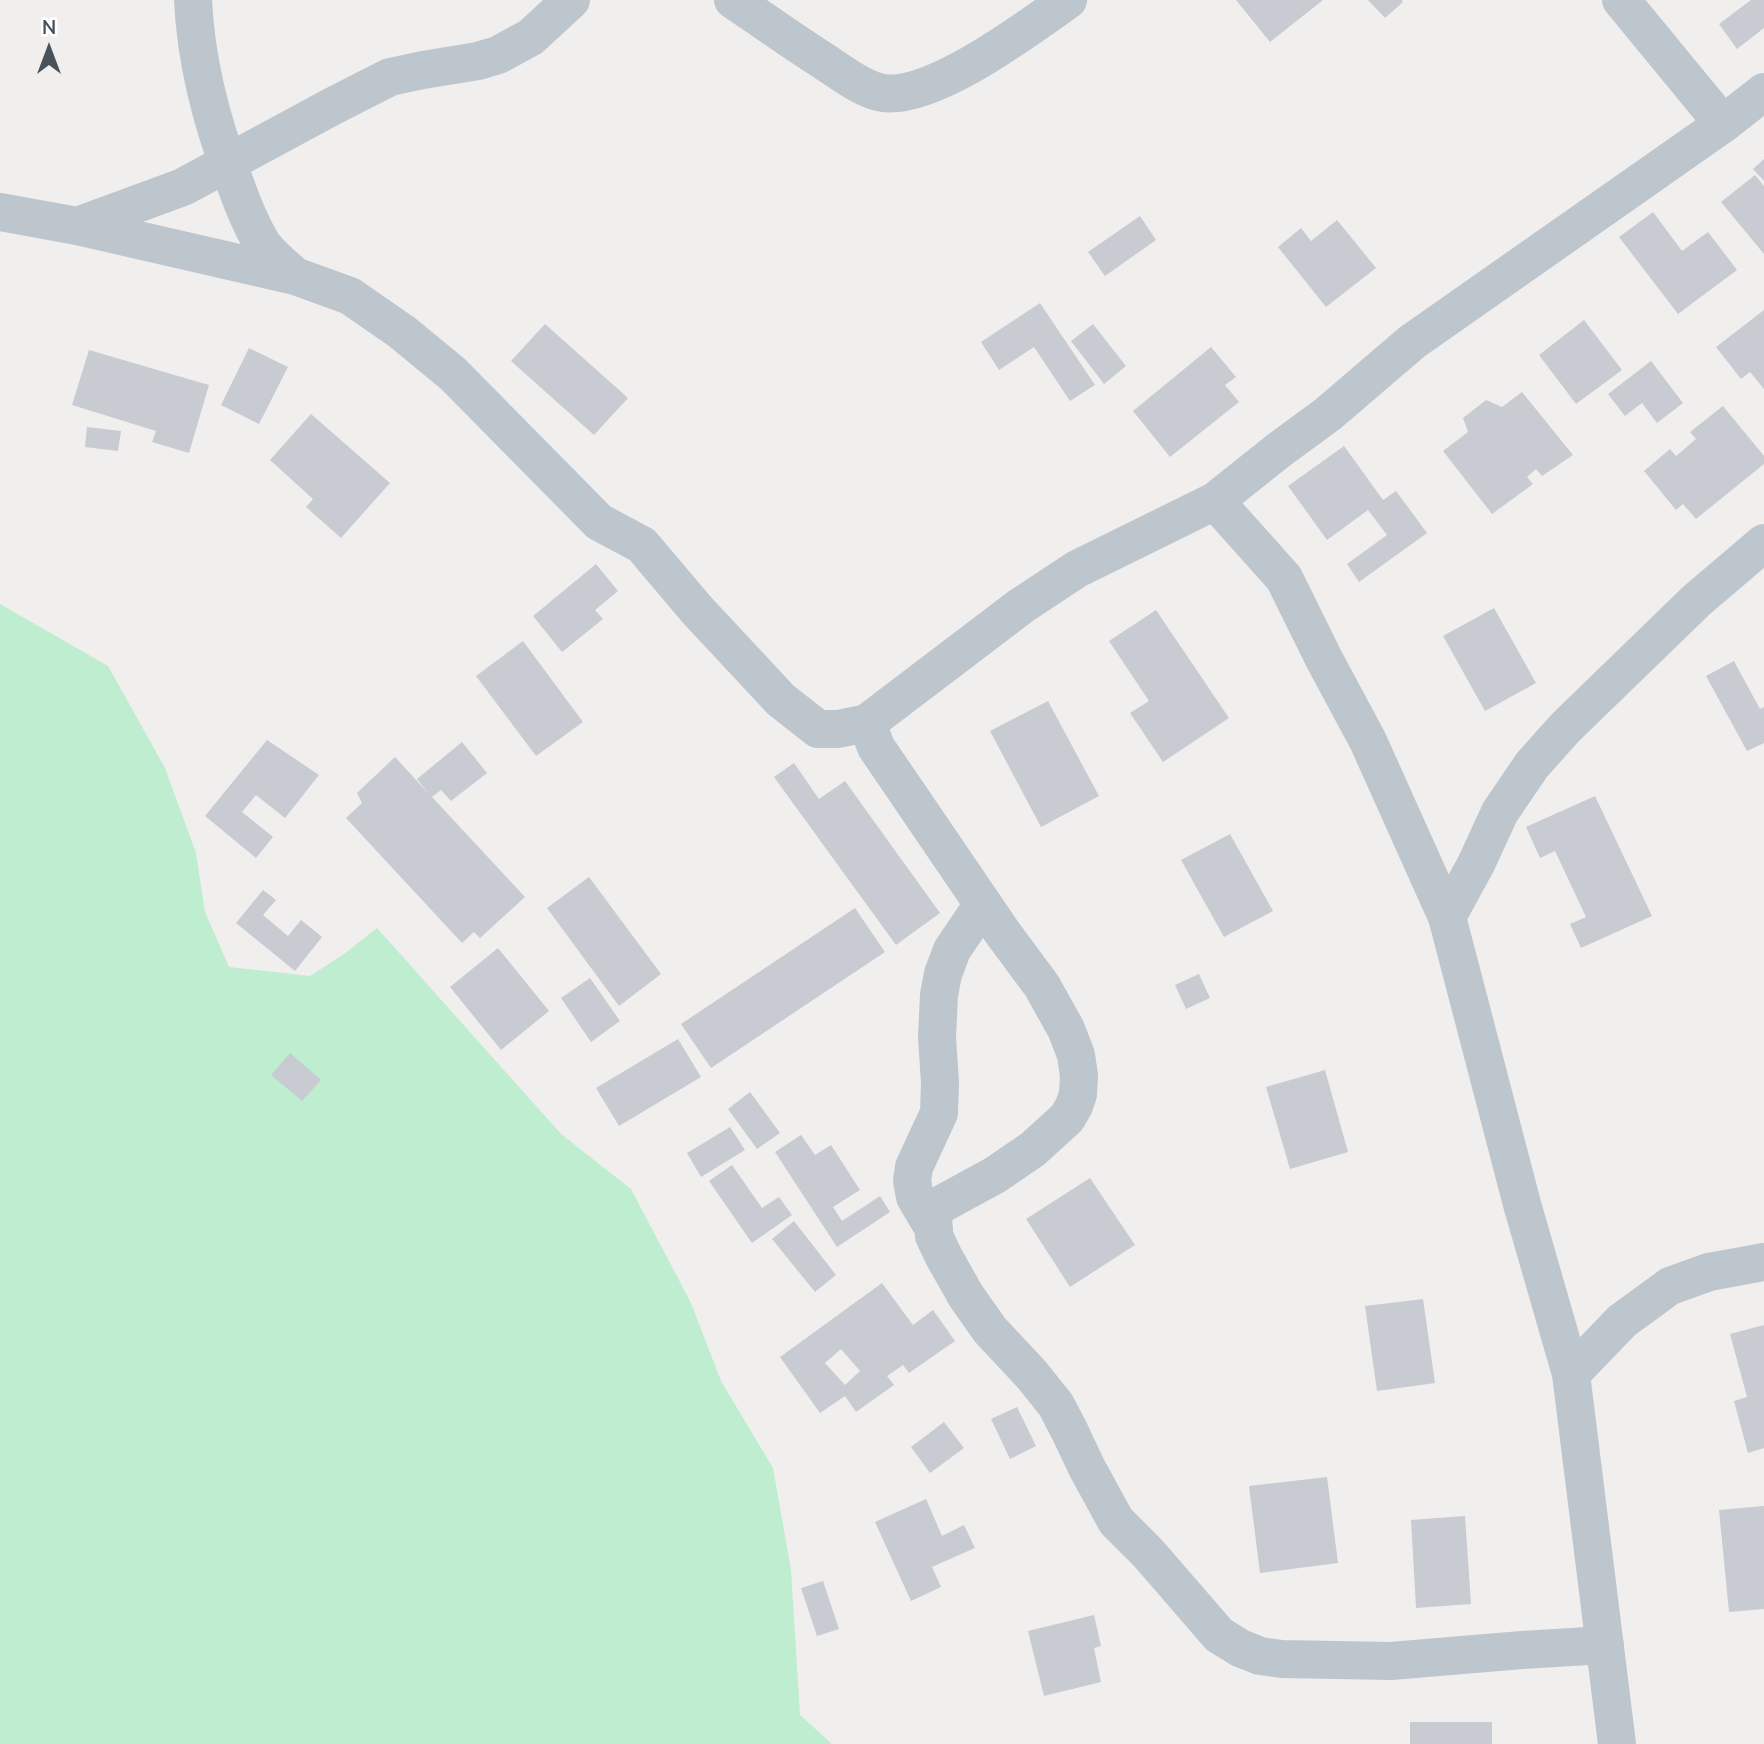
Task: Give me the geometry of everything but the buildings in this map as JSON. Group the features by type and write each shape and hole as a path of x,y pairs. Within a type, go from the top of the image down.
{"street":[{"path":"193,0 194,31 204,81 227,164 246,213 263,245 295,276"},
{"path":"77,226 183,187 390,77 498,55 531,37 571,0"},
{"path":"733,0 855,82 883,93 913,91 950,76 1021,33 1068,0"},
{"path":"1621,0 1723,124"},
{"path":"0,212 77,226 295,276 350,296 402,332 453,374 599,522 642,545 697,610 781,700 818,729 838,729 867,723 1021,606 1077,569 1215,501 1328,414 1412,342 1723,124 1764,92"},
{"path":"1215,501 1284,578 1368,741 1447,917 1522,1204 1572,1374 1617,1744"},
{"path":"1447,917 1500,812 1532,765 1565,728 1697,600 1764,543"},
{"path":"867,723 876,747 1042,986 1066,1029 1076,1055 1078,1094 1067,1118 1033,1149 995,1175 940,1205 933,1216 934,1236 966,1296 990,1330 1056,1405 1116,1521 1148,1553 1219,1635 1260,1656 1282,1659 1391,1661 1605,1645"},
{"path":"934,1228 915,1197 912,1181 914,1167 939,1113 939,995 952,950 983,904"},
{"path":"1572,1374 1622,1321 1670,1286 1709,1272 1764,1262"}],"green space":[{"path":"0,604 108,666 165,768 196,853 205,912 229,967 310,976 377,928 561,1134 631,1189 691,1303 721,1381 773,1468 791,1570 800,1715 832,1744 0,1744"}]}
